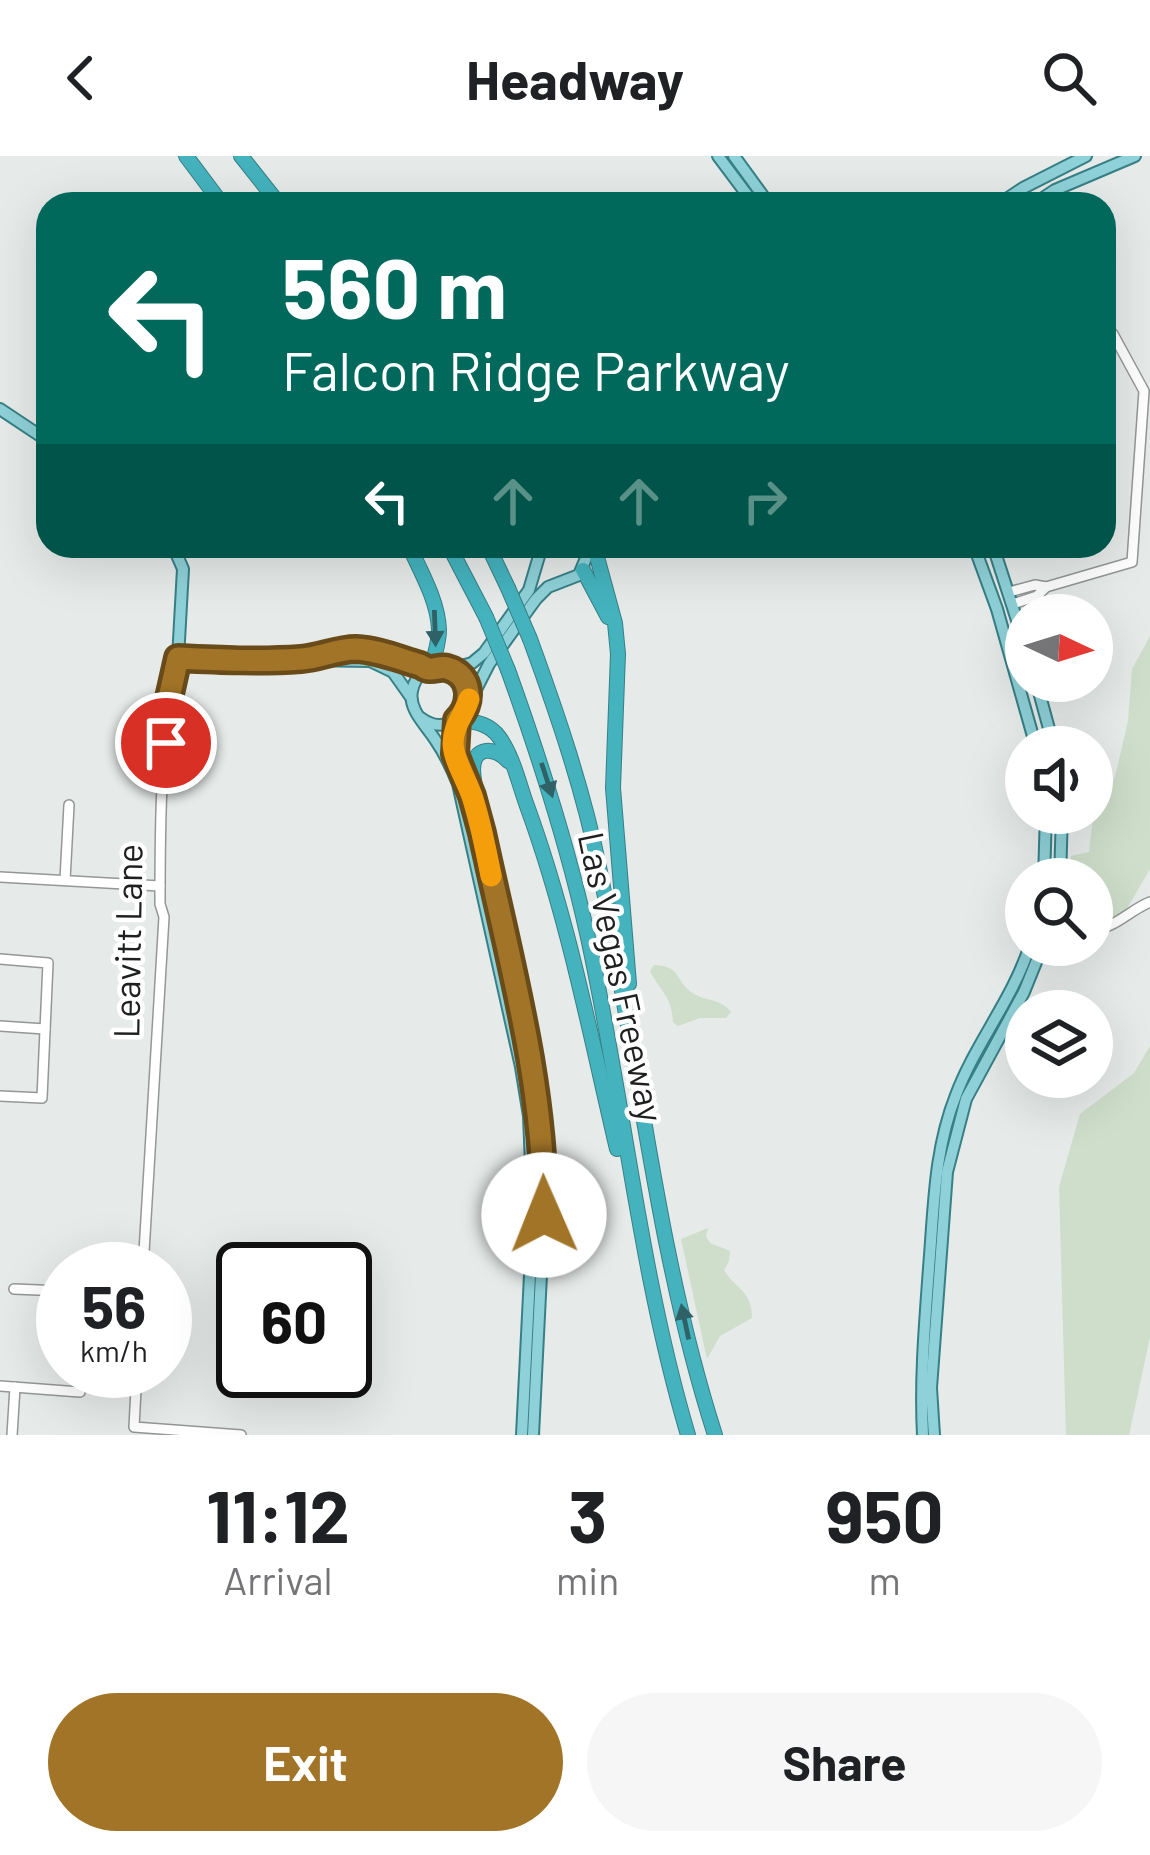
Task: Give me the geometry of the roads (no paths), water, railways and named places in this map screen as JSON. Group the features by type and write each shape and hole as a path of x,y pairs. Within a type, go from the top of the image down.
{"highway":[{"path":"185,156 210,192"},
{"path":"239,156 267,192"},
{"path":"414,558 438,620 439,668"},
{"name":"Las Vegas Freeway","path":"454,558 486,617 546,777 588,937 646,1265 688,1435"},
{"name":"Las Vegas Freeway","path":"494,558 549,691 589,820 677,1289 715,1435"},
{"path":"593,558 616,632 618,654 614,822 638,1085"},
{"path":"584,567 616,632"},
{"path":"453,721 488,726 502,742 548,865 646,1265"},
{"path":"482,833 475,758 491,750 512,765"}],"main road":[{"path":"718,156 745,192"},
{"path":"734,156 760,192"},
{"path":"1017,192 1086,156"},
{"path":"1052,192 1135,156"},
{"path":"0,409 36,433"},
{"name":"Leavitt Lane","path":"178,558 183,569 178,658"},
{"path":"412,700 415,682 439,668 472,663 484,653 529,590 539,558"},
{"path":"543,558 547,575 563,582"},
{"path":"533,1435 544,1215 542,1129 482,833 455,754 453,721 536,599 548,587 572,579 586,558"},
{"path":"978,558 1030,726"},
{"path":"997,558 1010,594"},
{"path":"995,603 1005,600"},
{"path":"312,658 333,650 373,650 439,668 462,676 469,701"},
{"path":"178,658 377,662 405,686 458,784 525,1090 533,1180 522,1435"},
{"path":"419,716 433,724 453,721"},
{"path":"923,1435 920,1389 944,1129 967,1070 1021,966"},
{"path":"934,1435 931,1388 947,1172 966,1100 1035,966"},
{"path":"527,1352 538,1365"}],"street":[{"path":"1039,594 1046,587 1132,562 1144,391 1116,340"},
{"name":"Leavitt Lane","path":"145,1242 164,917 161,813 169,698 178,658"},
{"path":"65,880 69,805"},
{"path":"0,877 160,886"},
{"path":"1113,922 1150,902"},
{"path":"0,959 48,963 42,1098 0,1096"},
{"path":"0,1026 45,1029"},
{"path":"14,1289 36,1290"},
{"path":"0,1386 36,1389"},
{"path":"12,1435 15,1387"},
{"path":"136,1398 134,1427 241,1435"}]}
